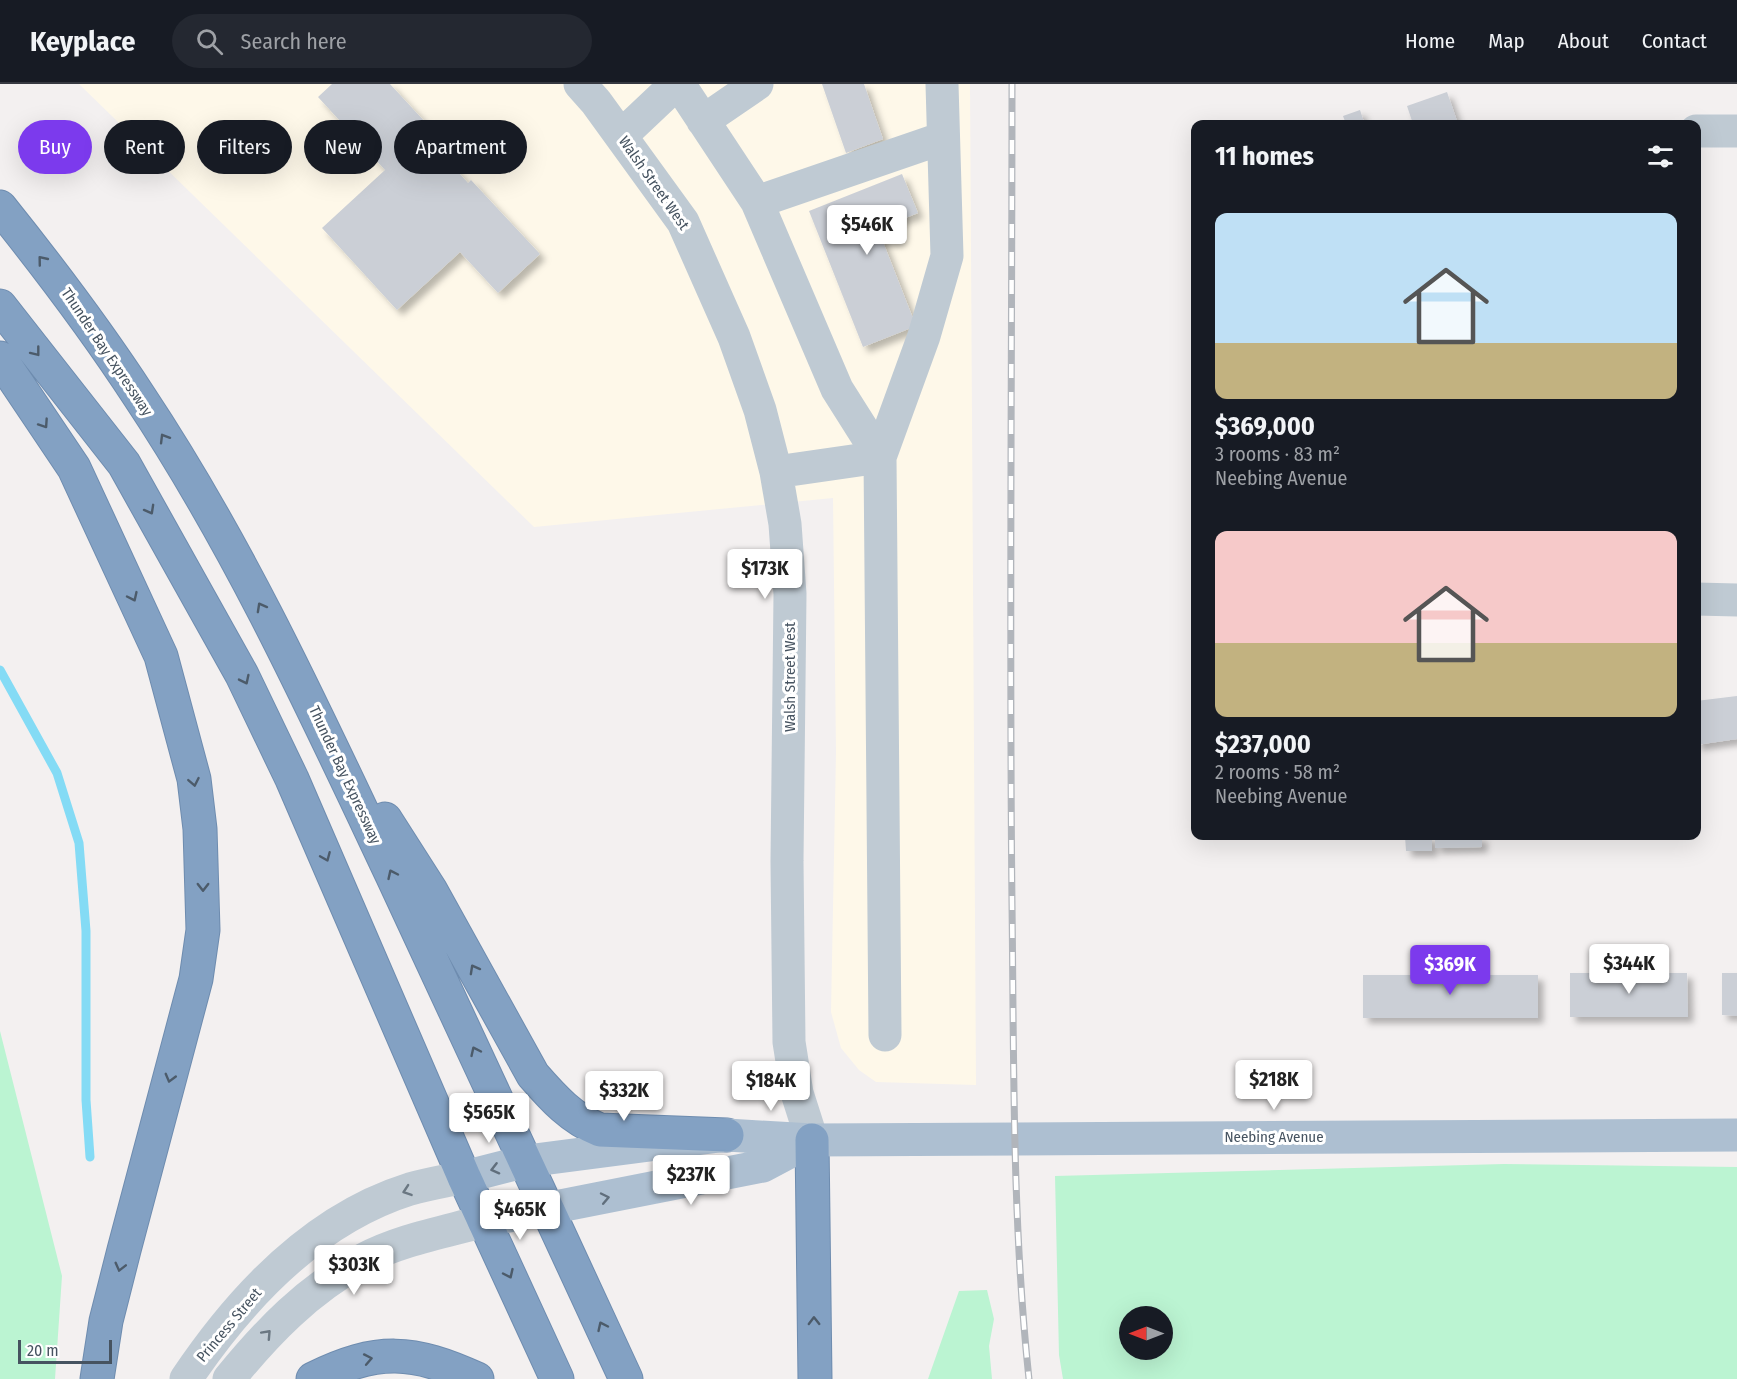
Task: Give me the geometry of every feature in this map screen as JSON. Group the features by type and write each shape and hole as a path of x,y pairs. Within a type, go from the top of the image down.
{"highway":[{"name":"Thunder Bay Expressway","path":"0,207 54,273 140,397 219,529 308,696 527,1161 626,1379"},
{"path":"0,306 124,464 242,675 292,779 464,1177 557,1379"},
{"path":"0,358 74,468 161,656 194,779 200,829 202,930 196,979 121,1260 105,1330 97,1379"},
{"path":"308,696 431,891 533,1075 550,1095 584,1124 600,1130 727,1135"},
{"path":"812,1140 815,1379"},
{"path":"313,1379 339,1366 368,1358 398,1355 432,1360 477,1379"}],"main road":[{"name":"Neebing Avenue","path":"464,1177 527,1161 727,1135 812,1140 1737,1135"},
{"name":"Neebing Avenue","path":"484,1221 763,1166 812,1140"}],"street":[{"name":"Walsh Street West","path":"580,84 621,136 688,231 734,337 760,410 776,472 785,524 790,605 787,861 789,1042 797,1093 812,1140"},
{"path":"621,136 677,84 757,202 837,389 880,457"},
{"path":"703,121 758,84"},
{"path":"885,1035 880,457 924,336 947,256 942,84"},
{"path":"1701,131 1737,131"},
{"path":"757,202 944,138"},
{"path":"776,472 880,457"},
{"path":"1701,599 1737,600"},
{"name":"Princess Street","path":"186,1379 209,1345 252,1293 324,1230 410,1189 464,1177"},
{"path":"229,1379 269,1331 320,1288 363,1260 408,1241 484,1221"}],"shaded area":[{"path":"79,84 970,84 976,1085 876,1082 859,1070 841,1048 831,1012 836,752 833,498 534,527 171,174 185,174 185,120 116,120"}],"green space":[{"path":"0,1031 62,1276 55,1379 0,1379"},
{"path":"1504,1164 1737,1167 1737,1379 1063,1379 1059,1355 1055,1176"},
{"path":"987,1290 994,1319 989,1346 992,1379 928,1379 959,1291"}],"building":[{"path":"332,84 390,84 423,120 394,120 394,174 460,174 468,183 471,180 540,254 498,293 460,252 397,310 322,228 385,170 382,167 382,120 339,120 318,97"},
{"path":"822,84 864,84 883,139 846,153"},
{"path":"1447,92 1457,120 1412,120 1407,106"},
{"path":"1360,110 1363,120 1344,120 1343,116"},
{"path":"902,174 918,213 878,229 916,326 863,347 809,211"},
{"path":"1737,696 1737,739 1701,744 1701,700"},
{"path":"1405,840 1432,840 1432,851 1406,851"},
{"path":"1435,840 1482,840 1482,847 1435,848"},
{"path":"1570,973 1687,973 1688,1017 1570,1017"},
{"path":"1722,973 1737,973 1737,1016 1722,1015"},
{"path":"1363,975 1538,975 1538,1018 1363,1018"}],"waterway":[{"path":"0,670 57,773 79,843 86,931 86,1100 90,1157"}],"railway":[{"path":"1012,84 1011,699 1014,1083 1019,1260 1029,1379"}]}
